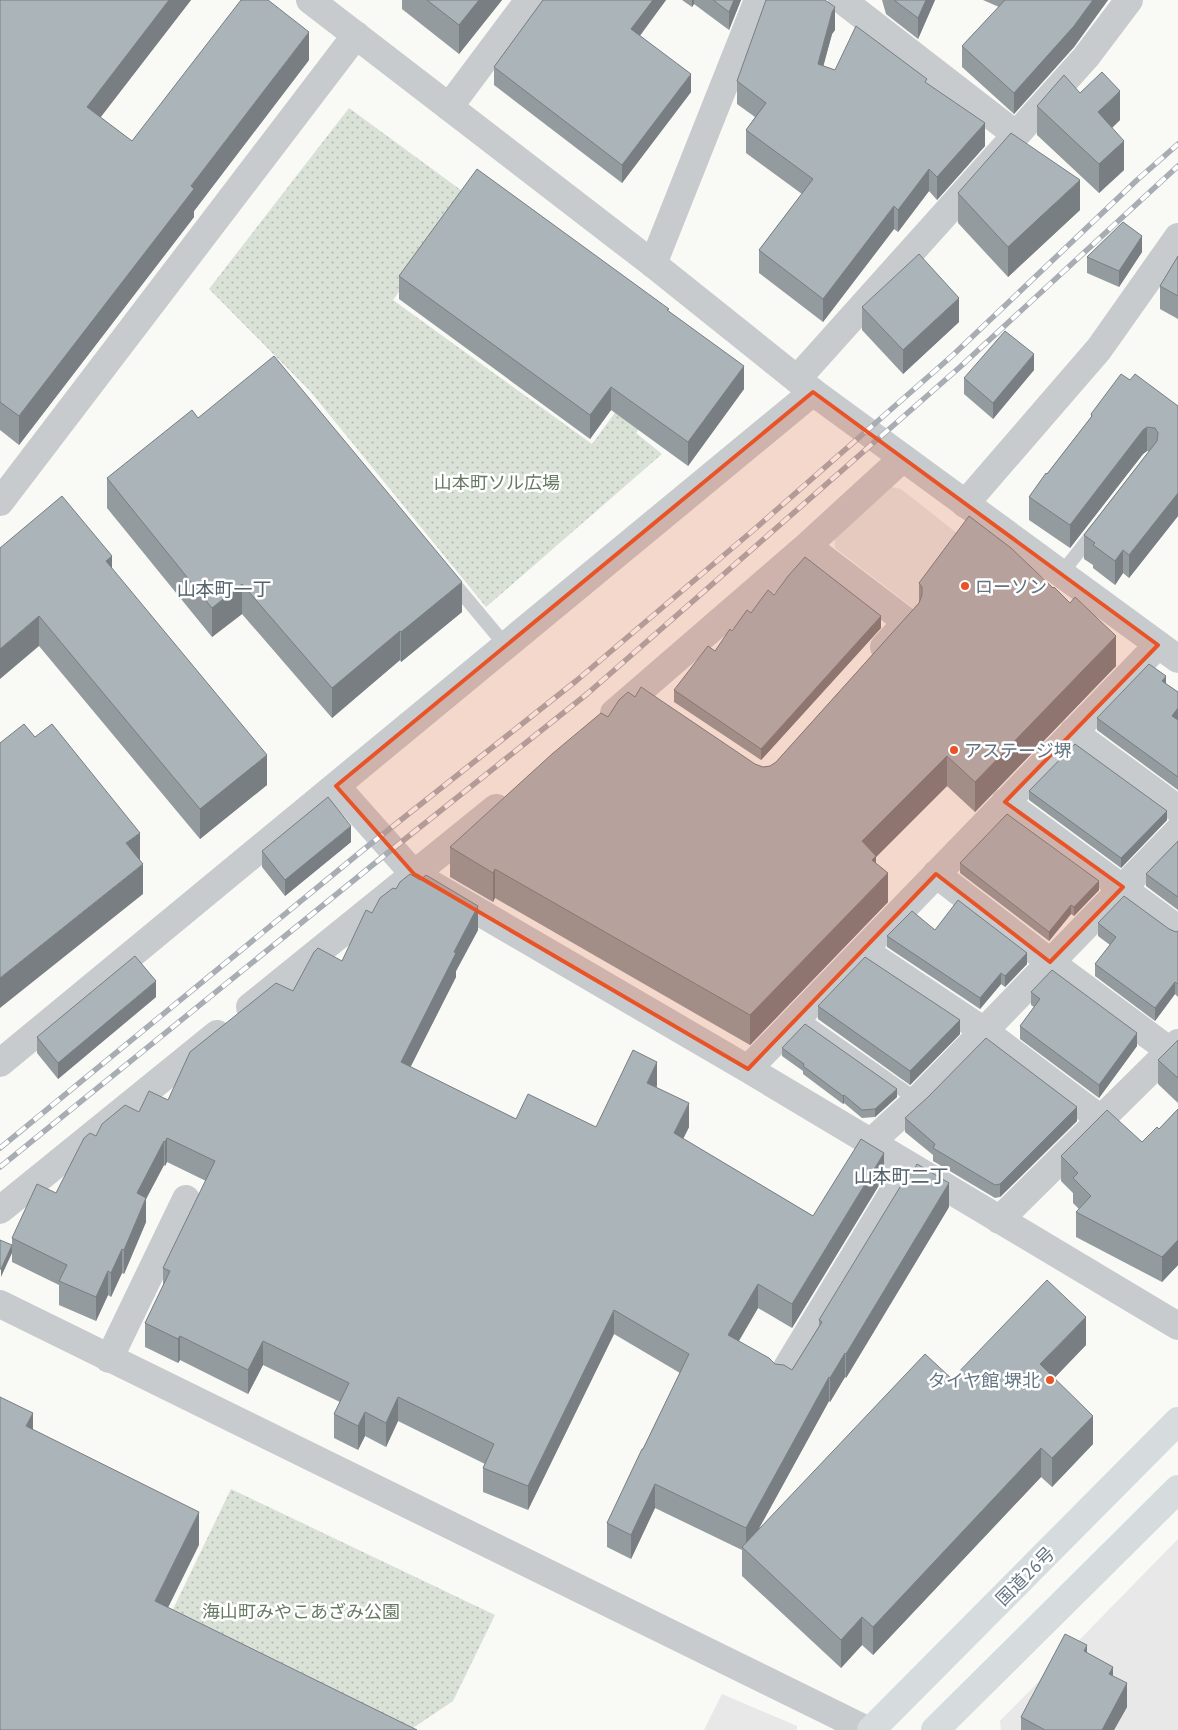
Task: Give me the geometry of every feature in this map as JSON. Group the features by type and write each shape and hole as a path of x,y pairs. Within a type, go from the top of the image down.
{"highway":[{"name":"国道26号","path":"871,1730 1178,1421"},
{"path":"935,1730 1178,1489"}],"street":[{"path":"310,0 653,264 805,386 1168,652 1074,732 748,1069"},
{"path":"449,107 529,0"},
{"path":"653,264 758,0"},
{"path":"0,1063 506,646 805,386 1016,134 1086,57 1128,0"},
{"path":"852,3 1016,134"},
{"path":"0,502 356,36"},
{"path":"965,504 1099,349 1178,237"},
{"path":"598,726 807,546 903,458"},
{"path":"807,546 907,622 868,665"},
{"path":"636,695 660,711"},
{"path":"1074,732 1178,808"},
{"path":"336,786 414,874 748,1069 1178,1326"},
{"path":"0,1210 514,794"},
{"path":"1005,802 1178,929"},
{"path":"870,1143 917,1100 1178,831"},
{"path":"936,874 1050,962 1174,1047 999,1220"},
{"path":"863,950 984,1031 1102,1120"},
{"path":"783,1374 909,1166"},
{"path":"109,1359 186,1199"},
{"path":"0,1304 867,1730"}],"lane":[{"path":"1061,574 1102,520"},
{"path":"441,568 506,646"},
{"path":"799,1017 917,1100"}],"highlighted area":[{"path":"813,392 1158,645 1005,802 1123,887 1050,962 936,874 748,1069 414,874 336,786"}],"shaded area":[{"path":"892,487 901,489 1019,582 961,645 835,548 835,538"},
{"path":"1178,1539 1178,1730 1001,1730 1000,1721"},
{"path":"722,1694 797,1726 797,1730 704,1730"}],"green space":[{"name":"山本町ソル広場","path":"349,108 469,196 393,300 592,444 669,339 692,356 636,433 662,454 486,607 310,391 209,289"},
{"name":"海山町みやこあざみ公園","path":"231,1489 495,1615 453,1701 410,1730 162,1632"}],"building":[{"path":"0,0 169,0 87,107 132,141 241,0 268,0 309,32 191,186 194,189 19,416 0,402"},
{"path":"427,0 479,0 459,25"},
{"path":"543,0 653,0 631,29 691,74 622,165 494,67"},
{"path":"713,0 734,0 729,12"},
{"path":"766,0 825,0 835,7 818,64 835,70 856,26 927,79 925,82 985,123 937,177 929,169 898,210 894,206 823,299 759,250 813,179 746,130 766,103 737,81"},
{"path":"894,0 926,0 918,18"},
{"path":"1005,0 1093,0 1074,26 1014,93 962,46"},
{"path":"1102,72 1120,91 1098,112 1124,141 1099,164 1037,106 1064,75 1080,93"},
{"path":"1011,133 1080,180 1008,247 958,193"},
{"path":"477,169 744,366 688,442 611,387 590,415 399,276"},
{"path":"1123,222 1142,236 1119,271 1087,257"},
{"path":"919,254 959,298 903,350 862,307"},
{"path":"1178,256 1178,296 1160,286"},
{"path":"1005,331 1034,354 993,403 964,378"},
{"path":"274,356 462,582 332,688 242,584 212,608 107,478 192,410 198,418"},
{"path":"1121,374 1130,380 1135,374 1178,406 1178,493 1129,555 1123,550 1115,561 1093,545 1095,543 1084,535 1157,441 1158,433 1155,428 1147,427 1143,430 1070,525 1029,497 1092,416 1091,414"},
{"path":"62,496 112,556 106,561 267,755 200,809 39,616 0,649 0,548"},
{"path":"969,516 1011,548 1070,603 1075,597 1116,636 975,782 947,756 862,841 876,856 872,860 888,873 750,1015 495,869 493,873 450,847 552,754 601,713 608,717 619,700 628,692 635,697 641,687 755,764 763,767 770,766 776,762 919,603 922,587 919,583"},
{"path":"805,557 881,616 761,749 674,690 708,646 715,651 730,629 732,631 747,610 751,613 768,590 774,595"},
{"path":"1149,664 1166,676 1162,681 1178,692 1178,708 1172,716 1178,720 1178,777 1097,718"},
{"path":"24,724 35,737 52,724 140,833 126,843 143,864 0,978 0,743"},
{"path":"1075,744 1167,811 1121,858 1029,791"},
{"path":"328,797 351,826 285,880 262,851"},
{"path":"1007,814 1099,881 1074,907 1071,905 1049,932 960,863"},
{"path":"1178,841 1178,897 1146,874"},
{"path":"410,874 420,880 426,875 478,906 401,1062 516,1119 528,1094 596,1127 633,1050 657,1062 647,1083 689,1103 674,1133 813,1216 861,1139 884,1153 792,1304 758,1284 728,1335 769,1358 775,1364 784,1365 792,1370 822,1322 819,1320 911,1169 914,1170 917,1164 949,1183 846,1354 829,1377 746,1528 655,1484 631,1535 607,1523 689,1354 614,1310 528,1486 483,1468 494,1444 398,1397 386,1423 365,1412 358,1426 334,1414 349,1383 263,1341 248,1370 180,1336 178,1339 145,1323 170,1271 163,1268 215,1161 167,1138 164,1141 137,1193 146,1198 124,1250 122,1249 111,1273 108,1271 96,1297 59,1281 67,1265 12,1238 37,1184 56,1193 84,1138 90,1133 96,1136 102,1124 125,1105 139,1112 149,1091 168,1100 190,1052 276,983 293,991 318,948 342,961 366,910 372,913 380,898 393,888 396,889 400,882"},
{"path":"1124,896 1169,929 1178,931 1178,984 1175,982 1155,1008 1095,964 1116,937 1098,923"},
{"path":"958,900 1027,953 1005,976 1001,973 980,998 887,936 912,911 935,930"},
{"path":"135,956 156,981 58,1063 37,1037"},
{"path":"865,957 960,1020 910,1071 818,1006"},
{"path":"1052,970 1137,1033 1099,1085 1020,1026 1040,999 1031,992"},
{"path":"805,1024 897,1089 875,1109 862,1110 782,1048"},
{"path":"986,1038 1077,1107 1000,1184 995,1185 933,1148 935,1144 905,1118"},
{"path":"1178,1040 1178,1078 1158,1060"},
{"path":"1178,1109 1178,1240 1162,1257 1076,1212 1091,1196 1073,1178 1078,1173 1061,1156 1107,1110 1142,1142 1157,1127 1159,1129"},
{"path":"0,1240 12,1245 1,1269 0,1269"},
{"path":"1047,1280 1086,1317 1040,1364 1093,1416 1052,1458 1041,1448 873,1627 862,1617 841,1640 742,1547 925,1354 952,1379"},
{"path":"0,1397 33,1413 26,1426 199,1512 155,1601 417,1730 0,1730"},
{"path":"1065,1634 1087,1645 1084,1651 1113,1667 1109,1674 1127,1683 1102,1730 1045,1730 1021,1717"}],"railway":[{"path":"0,1148 363,850 576,681 757,527 953,355 1137,180 1178,144"},
{"path":"0,1167 587,694 960,367 1178,166"}],"place":[{"name":"ローソン","path":"965,586"},
{"name":"アステージ堺","path":"954,750"},
{"name":"タイヤ館 堺北","path":"1050,1380"}],"district":[{"name":"山本町一丁","path":"224,589"},
{"name":"山本町二丁","path":"901,1176"}]}
